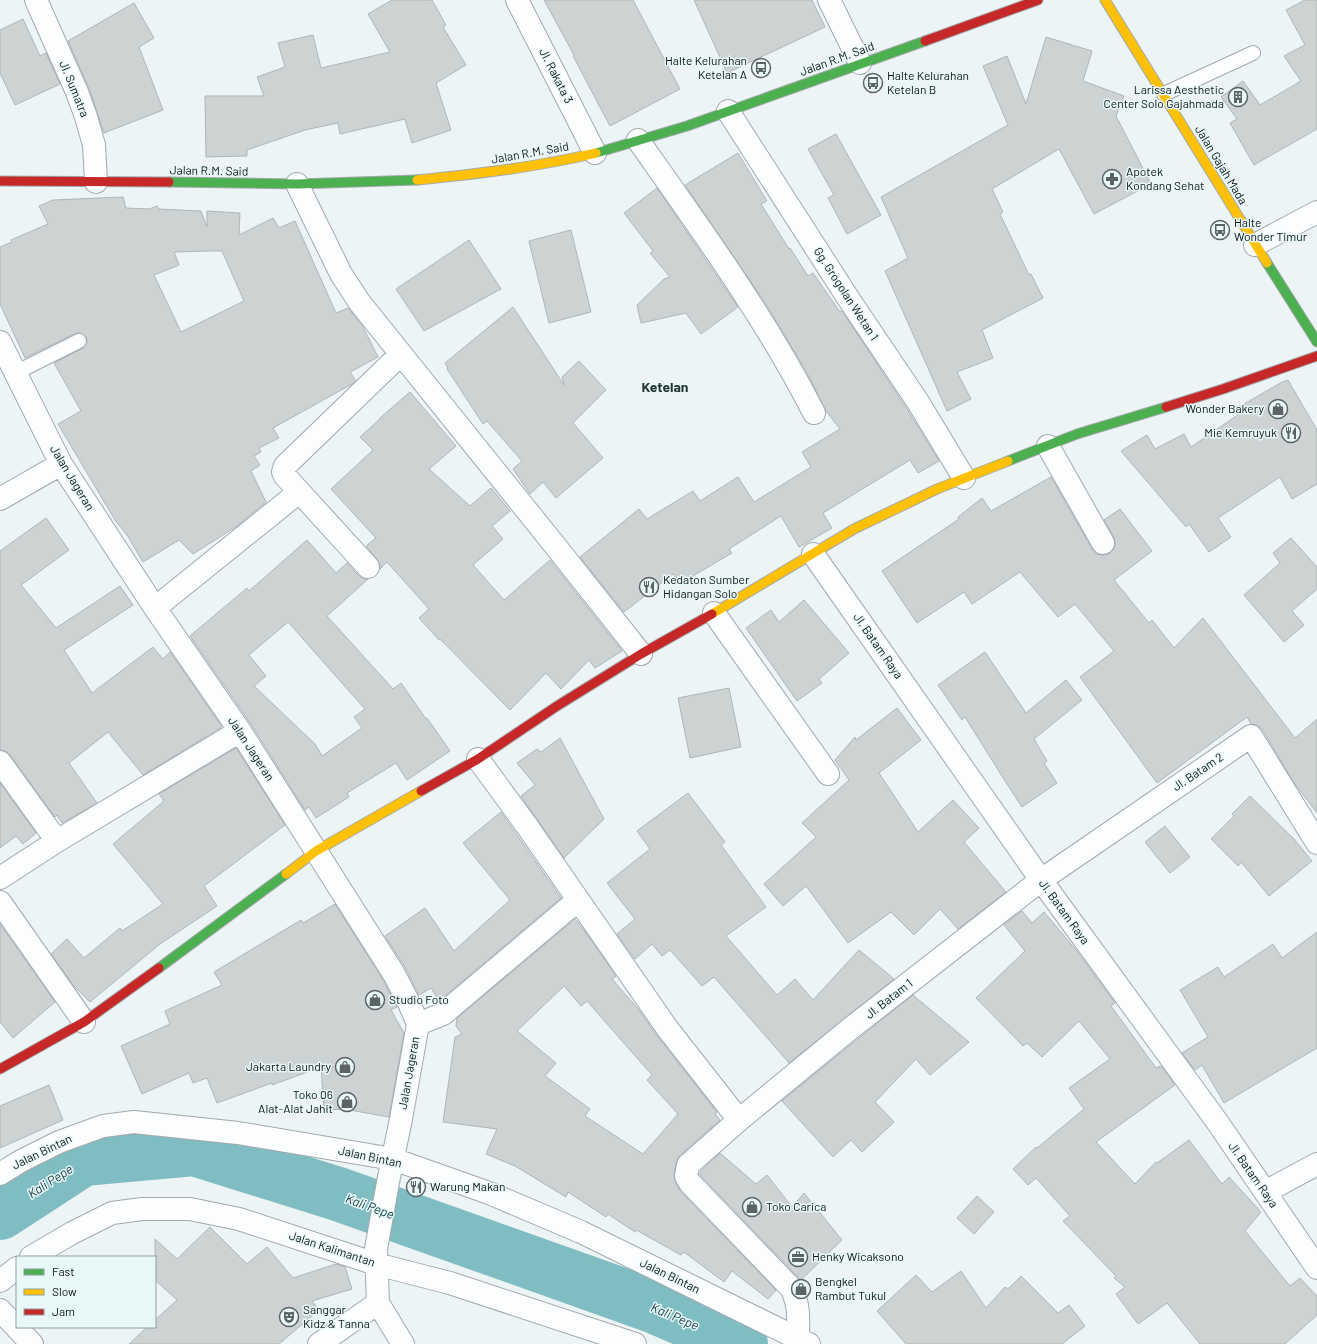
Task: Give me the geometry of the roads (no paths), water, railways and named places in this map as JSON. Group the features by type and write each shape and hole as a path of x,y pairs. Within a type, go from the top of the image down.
{"street":[{"name":"Jl. Sumatra","path":"36,0 77,92 88,122 94,145 96,182"},
{"name":"Jl. Rakata 3","path":"516,0 595,152"},
{"path":"829,0 860,63"},
{"name":"Jalan R.M. Said","path":"1,184 96,182 223,182 297,184 410,181 496,172 541,165 595,152 687,126 1038,0"},
{"name":"Jalan Gajah Mada","path":"1106,0 1317,342"},
{"name":"Gg. Grogolan Wetan 1","path":"728,111 848,298 918,402 964,478"},
{"path":"638,140 723,261 776,346 814,414"},
{"path":"297,184 341,274 360,303 585,582 641,654"},
{"path":"1256,245 1317,212"},
{"name":"Jalan Jageran","path":"0,342 61,464 155,608 240,731 394,974 410,1003 418,1024 402,1120 391,1168 376,1256 378,1303"},
{"path":"368,567 283,472 285,466 401,354"},
{"path":"0,1069 84,1022 198,940 316,851 478,758 556,706 641,654 854,529 894,508 964,478 1077,434 1223,389 1317,356"},
{"path":"1048,446 1103,543"},
{"path":"0,500 61,464"},
{"path":"155,608 300,492"},
{"name":"Jl. Batam Raya","path":"813,554 1041,880 1218,1123 1317,1268"},
{"path":"714,612 828,774"},
{"path":"0,878 57,841 240,731"},
{"name":"Jl. Batam 2","path":"1041,880 1251,736 1317,842"},
{"path":"478,758 667,1028 739,1120"},
{"path":"0,762 57,841"},
{"name":"Jl. Batam 1","path":"804,1341 797,1301 792,1289 690,1183 686,1176 688,1165 739,1120 851,1028 1041,880"},
{"path":"418,1024 443,1014 578,900"},
{"path":"0,902 84,1022"},
{"name":"Jalan Bintan","path":"0,1174 21,1160 59,1142 103,1126 134,1122 238,1133 391,1168 489,1194 580,1232 804,1341"},
{"path":"1265,1192 1317,1164"},
{"name":"Jalan Kalimantan","path":"33,1256 72,1233 112,1213 142,1209 190,1210 239,1219 376,1256 450,1283 635,1344"},
{"path":"0,1281 16,1269"},
{"path":"319,1344 378,1303 403,1344"},
{"path":"0,1310 16,1327"},
{"path":"17,1328 32,1344"}],"lane":[{"path":"1164,94 1253,52"},
{"path":"15,373 79,341"}],"waterway":[{"name":"Kali Pepe","path":"0,1213 83,1159 194,1149 338,1194 653,1306 741,1344"}],"place":[{"name":"Halte Kelurahan Ketelan A","path":"761,68"},
{"name":"Halte Kelurahan Ketelan B","path":"873,83"},
{"name":"Larissa Aesthetic Center Solo Gajahmada","path":"1238,97"},
{"name":"Apotek Kondang Sehat","path":"1112,179"},
{"name":"Halte Wonder Timur","path":"1220,230"},
{"name":"Wonder Bakery","path":"1278,409"},
{"name":"Mie Kemruyuk","path":"1291,433"},
{"name":"Kedaton Sumber Hidangan Solo","path":"649,587"},
{"name":"Studio Foto","path":"375,1000"},
{"name":"Jakarta Laundry","path":"345,1067"},
{"name":"Toko 06 Alat-Alat Jahit","path":"347,1102"},
{"name":"Warung Makan","path":"416,1187"},
{"name":"Toko Carica","path":"752,1207"},
{"name":"Henky Wicaksono","path":"798,1257"},
{"name":"Bengkel Rambut Tukul","path":"801,1289"},
{"name":"Sanggar Kidz & Tanna","path":"289,1317"}],"district":[{"name":"Ketelan","path":"665,387"}]}
